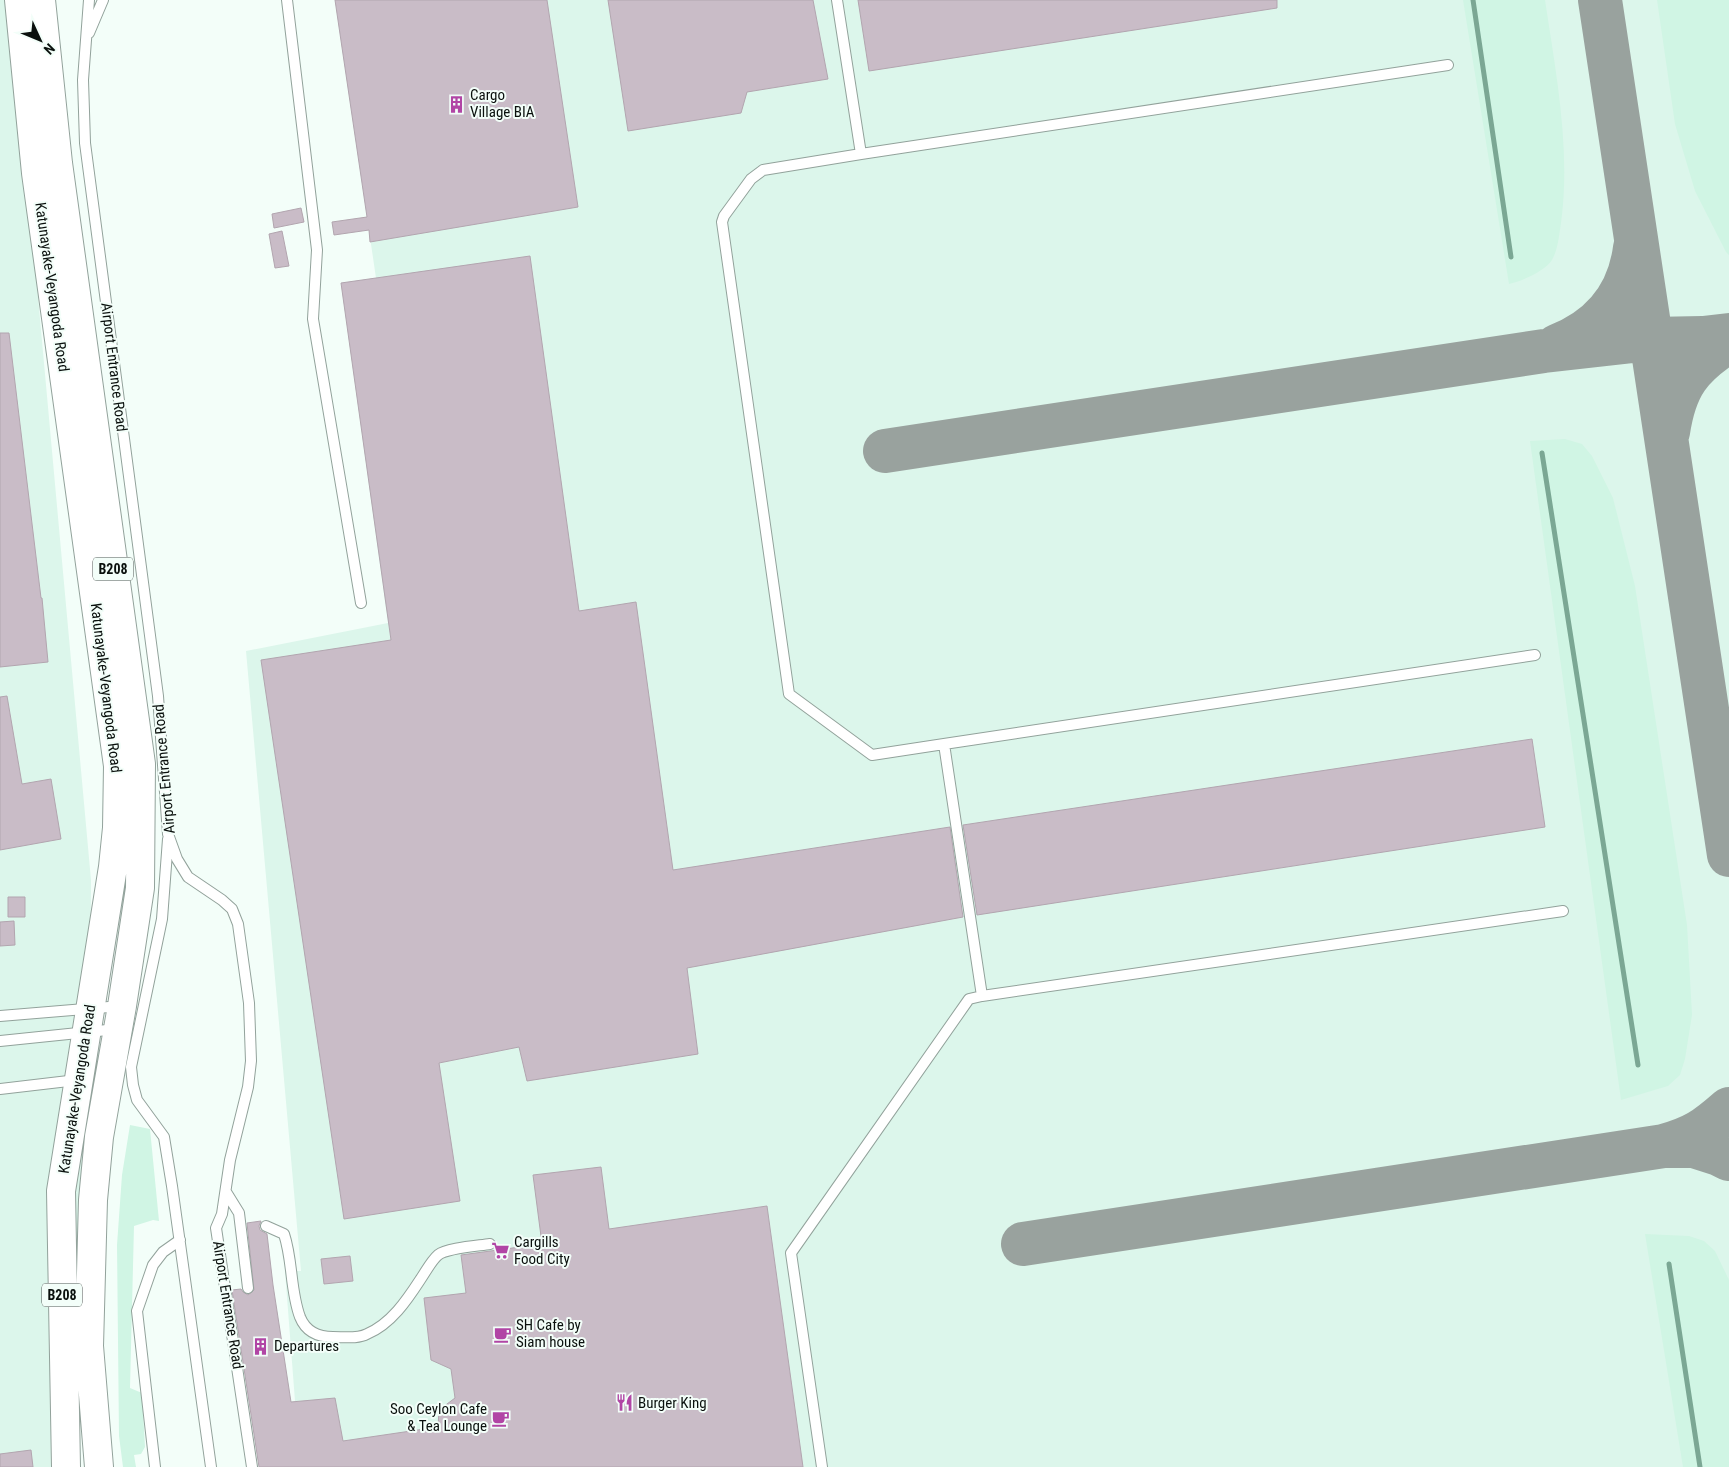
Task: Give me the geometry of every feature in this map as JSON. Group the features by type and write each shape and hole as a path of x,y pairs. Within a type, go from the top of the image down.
{"main road":[{"name":"Katunayake-Veyangoda Road","path":"19,0 36,173 118,766 117,828 113,867 61,1191 66,1467"},
{"name":"Katunayake-Veyangoda Road","path":"41,0 60,172 141,764 140,888 99,1137 93,1200 89,1346 99,1467"}],"lane":[{"name":"Airport Entrance Road","path":"89,0 83,80 84,142 158,696 168,834 177,859 188,878 222,900 232,909 238,924 249,1003 251,1062 248,1087 230,1160 222,1214 216,1228 252,1467"},
{"path":"85,41 104,0"},
{"path":"287,0 317,250 312,319 361,603"},
{"path":"837,0 861,154"},
{"path":"1448,65 763,170 751,179 724,216 722,222 788,694 872,755 1535,655"},
{"path":"944,744 982,996"},
{"path":"168,834 162,919 131,1067 137,1100 164,1137 211,1467"},
{"path":"822,1467 791,1253 969,999 1563,911"},
{"path":"0,1016 88,1020 120,1017"},
{"path":"0,1041 88,1020 120,1017"},
{"path":"0,1089 78,1080"},
{"path":"226,1192 245,1222 248,1288"},
{"path":"266,1226 284,1234 289,1248 300,1318 318,1336 330,1337 367,1335 384,1324 405,1303 438,1255 447,1251 490,1244"},
{"path":"154,1467 137,1311 153,1265 163,1252 180,1240"}],"shaded area":[{"path":"0,0 11,0 91,880 90,1029 86,1143 69,1467 0,1467"},
{"path":"335,0 1729,0 1729,1467 300,1467 291,1402 295,1401 285,1271 301,1271 246,651 388,623 341,283 376,278"},
{"path":"1463,0 1545,0 1561,112 1564,195 1561,223 1556,251 1549,264 1533,275 1509,284"},
{"path":"1657,0 1729,0 1729,255 1695,191 1675,124"},
{"path":"1565,439 1582,444 1592,456 1613,498 1635,586 1687,925 1692,1015 1685,1059 1680,1075 1668,1086 1621,1100 1530,441"},
{"path":"130,1125 150,1129 159,1221 153,1220 134,1226 130,1388 142,1393 145,1447 141,1454 134,1455 136,1467 123,1467 119,1436 117,1245 122,1175"},
{"path":"1645,1234 1689,1236 1704,1241 1715,1251 1729,1280 1729,1467 1683,1467"}],"building":[{"name":"Cargo Village BIA","path":"335,0 547,0 578,207 370,242 369,230 334,235 332,222 367,217"},
{"path":"608,0 813,0 828,79 747,92 741,113 628,131"},
{"path":"858,0 1277,0 1277,8 869,71"},
{"path":"301,208 304,222 274,228 272,214"},
{"path":"282,231 289,266 275,268 269,234"},
{"path":"530,256 579,611 636,602 673,870 950,827 963,917 687,968 698,1054 527,1081 519,1047 439,1063 460,1201 344,1219 261,660 391,640 341,283"},
{"path":"0,333 9,333 42,598 48,662 0,667"},
{"path":"7,696 22,784 51,779 61,839 0,850 0,697"},
{"path":"1532,739 1545,827 977,915 963,825"},
{"path":"8,897 25,897 25,917 8,917"},
{"path":"14,921 15,945 0,946 0,922"},
{"path":"601,1167 609,1229 767,1206 803,1467 259,1467 232,1290 241,1289 248,1295 254,1290 247,1223 261,1221 260,1230 267,1234 291,1402 335,1398 343,1441 438,1427 439,1410 455,1398 451,1369 431,1360 424,1298 466,1293 461,1255 542,1244 533,1175"},
{"path":"350,1256 353,1281 324,1284 321,1259"},
{"path":"31,1450 33,1467 0,1467 0,1454"}],"waterway":[{"path":"1473,0 1511,257"},
{"path":"1542,453 1638,1065"},
{"path":"1669,1264 1700,1467"}],"taxiway":[{"path":"1600,0 1729,855"},
{"path":"1557,346 1587,330 1610,309 1626,281 1632,265 1635,248"},
{"path":"885,451 1544,351 1651,339 1703,338 1729,335"},
{"path":"1668,432 1675,401 1686,378 1704,359 1729,341"},
{"path":"1023,1244 1664,1146 1699,1132 1729,1109"},
{"path":"1664,1146 1694,1146 1729,1159"}],"place":[{"name":"Cargo Village BIA","path":"456,104"},
{"name":"Cargills Food City","path":"500,1251"},
{"name":"SH Cafe by Siam house","path":"502,1334"},
{"name":"Departures","path":"260,1346"},
{"name":"Burger King","path":"624,1403"},
{"name":"Soo Ceylon Cafe & Tea Lounge","path":"501,1418"}]}
